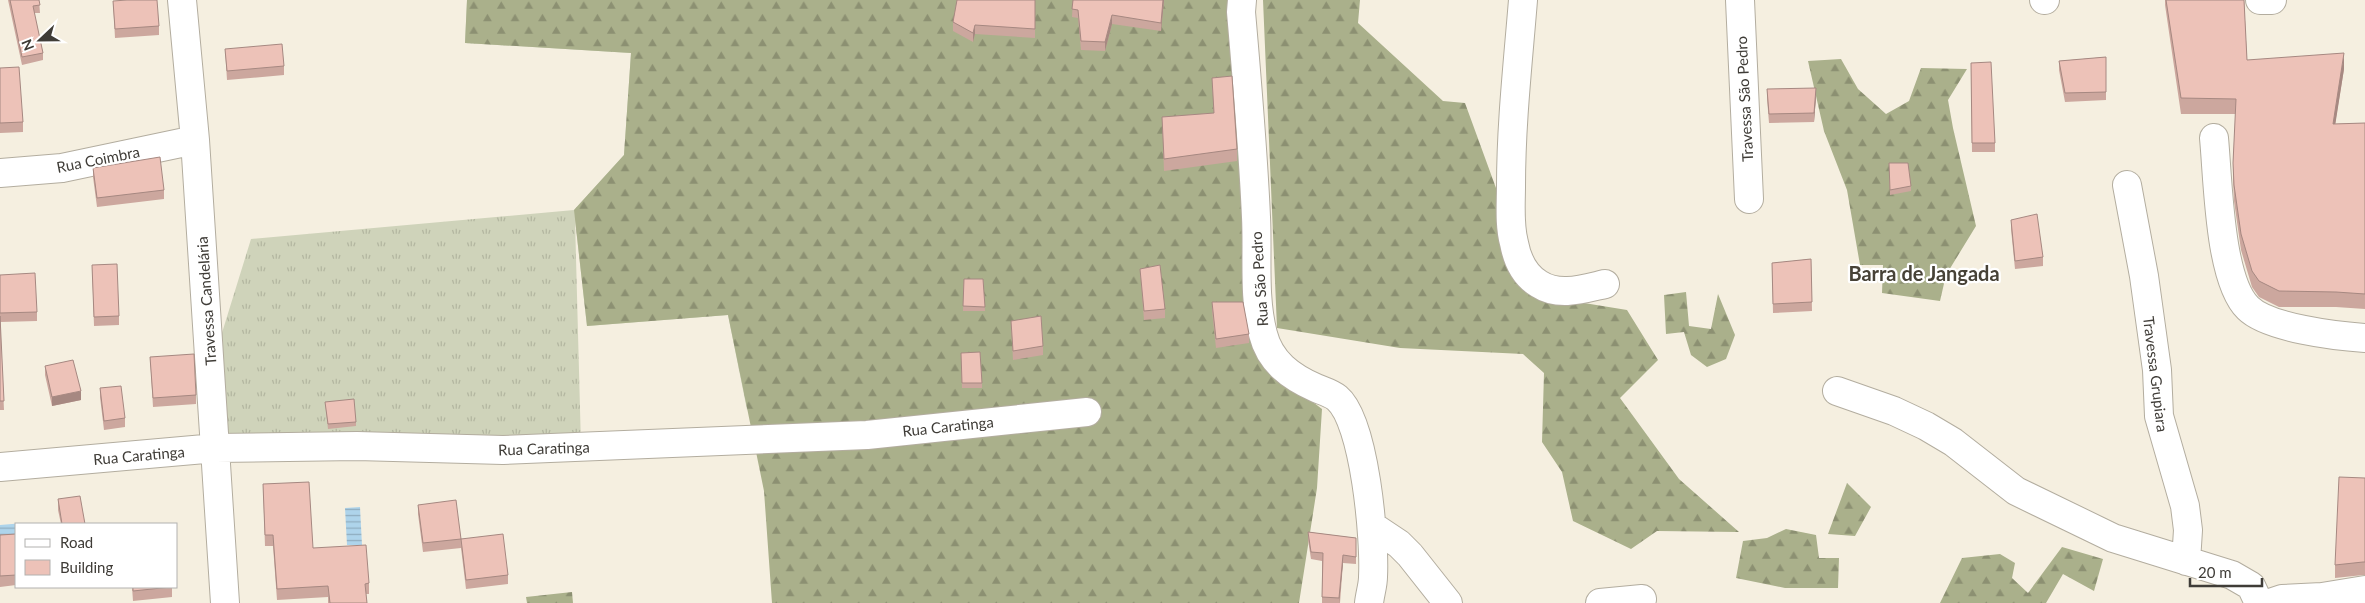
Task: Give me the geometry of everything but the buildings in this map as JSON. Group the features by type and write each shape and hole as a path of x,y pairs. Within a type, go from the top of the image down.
{"street":[{"name":"Travessa Candelária","path":"182,0 195,140 226,603"},
{"name":"Rua São Pedro","path":"1242,0 1241,12 1256,218 1258,306 1262,332 1271,354 1290,375 1336,396 1344,405 1357,440 1372,526 1373,578 1369,603"},
{"path":"1523,0 1511,150 1513,241 1519,261 1538,284 1556,292 1605,284"},
{"name":"Travessa São Pedro","path":"1740,0 1749,199"},
{"path":"2260,0 2272,0"},
{"path":"2214,138 2226,261 2233,285 2242,301 2259,316 2286,325 2336,336 2365,338"},
{"name":"Rua Coimbra","path":"0,173 62,168 195,140"},
{"name":"Travessa Grupiara","path":"2127,185 2144,276 2157,370 2159,416 2185,506 2188,530 2186,561"},
{"path":"1837,391 1894,411 1926,426 1953,442 2016,491 2113,538 2232,575 2250,586 2259,603"},
{"name":"Rua Caratinga","path":"0,467 216,448 357,446 503,450 866,435 1087,412"},
{"path":"1372,526 1410,555 1448,603"},
{"path":"2270,603 2282,599 2322,597 2365,590"},
{"path":"1600,603 1642,599"}],"green space":[{"path":"467,0 1215,0 747,410 728,315 587,326 575,220 581,446 227,435 221,336 251,239 574,210 624,155 631,53 465,43"},
{"path":"467,0 1237,0 1264,365 1322,409 1317,488 1299,603 772,603 764,491 728,315 587,326 574,210 624,155 631,53 465,43"},
{"path":"1263,0 1360,0 1358,23 1443,101 1465,103 1535,295 1627,310 1658,360 1620,398 1679,479 1739,532 1657,531 1631,549 1573,521 1562,472 1542,442 1544,373 1523,354 1400,348 1277,328"},
{"path":"1841,59 1858,89 1886,114 1909,101 1921,68 1967,69 1948,100 1976,226 1946,275 1940,301 1882,293 1883,265 1860,265 1847,190 1824,131 1808,61"},
{"path":"1686,292 1689,326 1711,329 1718,294 1735,335 1726,359 1707,367 1691,355 1684,332 1666,334 1664,295"},
{"path":"1847,483 1871,507 1855,536 1828,534"},
{"path":"1786,529 1816,535 1819,558 1839,558 1838,588 1785,588 1736,578 1743,541 1767,538"},
{"path":"2062,547 2103,559 2094,591 2063,574 2046,603 1940,603 1962,558 2000,554 2015,563 2012,578 2028,593"},
{"path":"572,592 573,603 527,603 526,597"}],"water":[{"path":"360,507 362,545 347,545 345,508"},
{"path":"15,524 15,539 0,540 0,525"}],"district":[{"name":"Barra de Jangada","path":"1924,273"}]}
